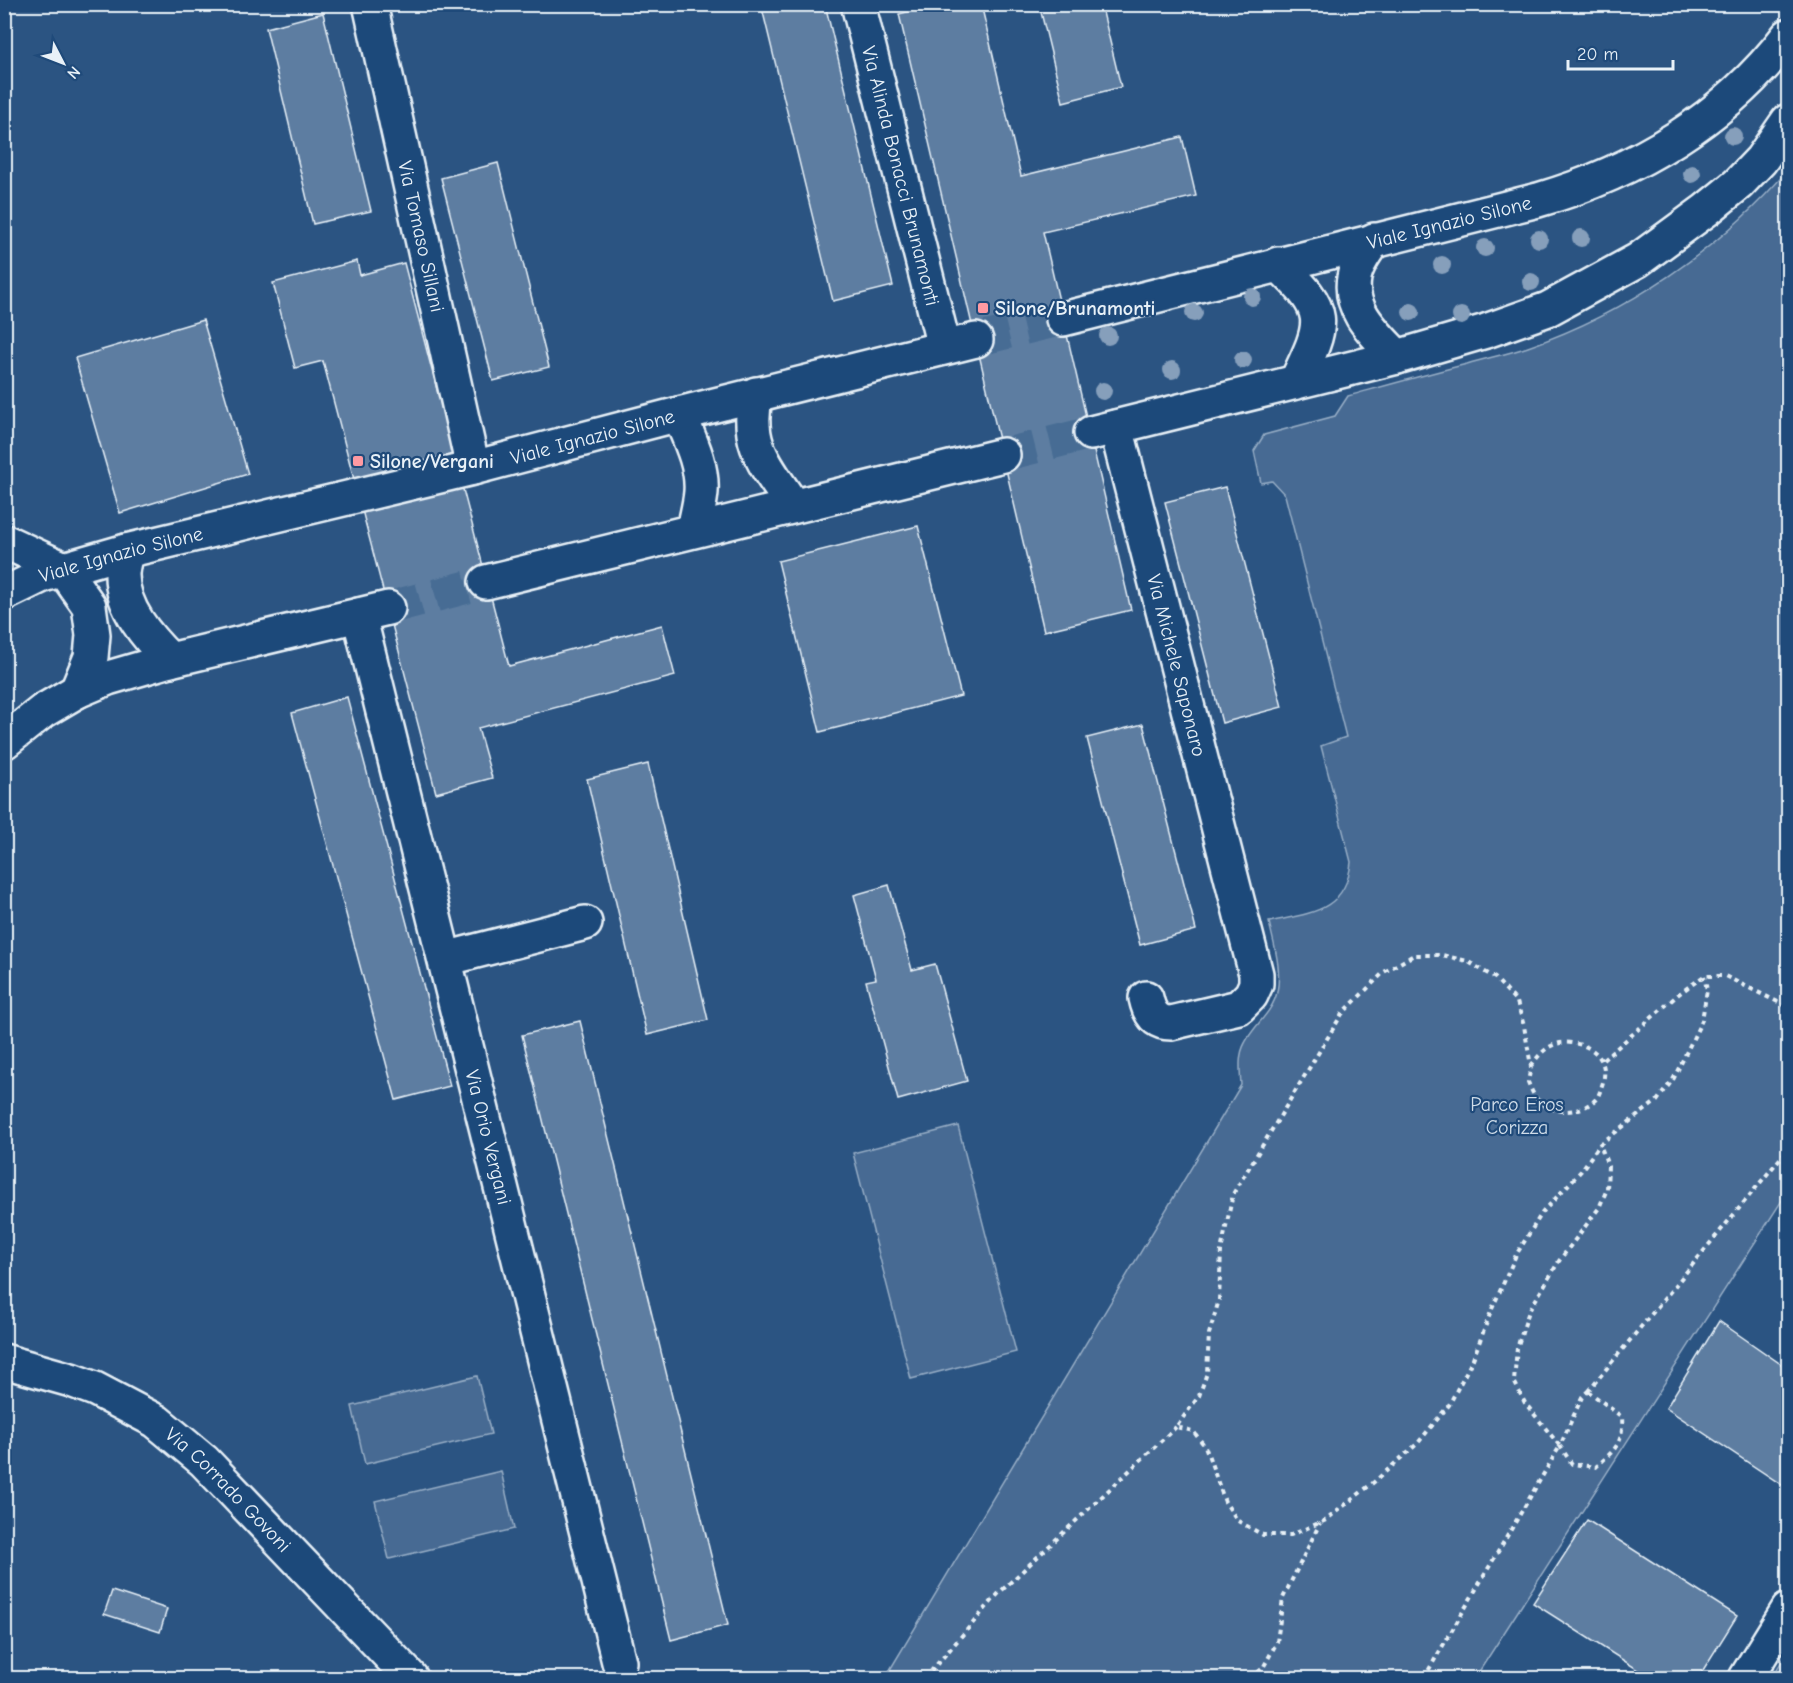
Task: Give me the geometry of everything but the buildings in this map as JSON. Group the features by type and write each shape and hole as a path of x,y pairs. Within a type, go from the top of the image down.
{"street":[{"name":"Via Tomaso Sillani","path":"370,4 473,468"},
{"name":"Via Alinda Bonacci Brunamonti","path":"858,4 944,347"},
{"name":"Viale Ignazio Silone","path":"1063,319 1565,192 1630,166 1668,144 1711,114 1748,82 1788,36"},
{"path":"1296,382 1397,357 1486,331 1537,313 1617,273 1679,231 1738,183 1761,160 1788,121"},
{"path":"1374,240 1354,276 1353,292 1356,305 1365,322 1397,357"},
{"path":"1278,264 1311,298 1317,313 1314,343 1296,382"},
{"name":"Viale Ignazio Silone","path":"4,594 62,568 126,551 473,468 756,394 976,340"},
{"name":"Via Michele Saponaro","path":"1146,998 1150,1012 1156,1019 1165,1023 1239,1007 1246,1002 1256,984 1256,974 1239,904 1103,430 1296,382"},
{"path":"756,394 752,419 755,445 793,506"},
{"path":"679,414 692,445 700,473 701,491 694,530"},
{"path":"486,582 1003,455"},
{"path":"4,541 62,568 83,597 92,617 93,635 91,657 77,692"},
{"path":"126,551 122,574 127,598 136,620 148,639 170,660"},
{"name":"Via Orio Vergani","path":"170,660 373,611 445,959 619,1662"},
{"path":"4,741 43,711 77,692 108,678 170,660"},
{"path":"445,959 585,923"},
{"name":"Via Corrado Govoni","path":"4,1361 95,1389 156,1421 204,1461 411,1678"},
{"path":"1746,1678 1788,1610"}],"path":[{"path":"925,1678 999,1593 1176,1427 1199,1396 1207,1373 1209,1334 1219,1300 1221,1251 1233,1194 1342,1014 1384,972 1414,956 1442,955 1467,961 1495,978 1517,1002 1531,1066 1528,1082 1536,1098 1549,1109 1570,1112 1597,1100 1605,1078 1603,1060 1588,1046 1570,1042 1552,1045 1540,1052 1531,1066"},
{"path":"1603,1060 1680,993 1704,976 1725,976 1788,1007"},
{"path":"1176,1427 1193,1431 1205,1446 1225,1502 1238,1521 1263,1535 1291,1534 1326,1520 1374,1482 1418,1443 1449,1405 1473,1359 1516,1255 1542,1212 1581,1171 1600,1144 1657,1101 1674,1078 1702,1020 1707,990 1704,976"},
{"path":"1588,1391 1622,1418 1623,1432 1615,1449 1596,1467 1572,1464 1525,1403 1514,1381 1517,1348 1529,1311 1559,1261 1599,1208 1606,1189 1608,1166 1600,1144"},
{"path":"1424,1678 1560,1446 1582,1396 1788,1149"},
{"path":"1251,1678 1263,1668 1277,1642 1283,1598 1320,1522"},
{"path":"1228,1678 1233,1678"}],"green space":[{"name":"Parco Eros Corizza","path":"1788,170 1788,1191 1475,1678 885,1678 1241,1085 1241,1053 1249,1036 1272,1006 1277,992 1278,966 1269,922 1298,916 1324,907 1334,901 1348,879 1351,862 1321,746 1346,737 1285,495 1272,481 1261,483 1254,451 1264,435 1335,416 1348,396 1520,349 1565,333 1601,316 1636,297 1702,252 1733,226"},
{"path":"958,1126 1016,1352 911,1379 853,1153"},
{"path":"477,1376 491,1434 365,1464 352,1406"},
{"path":"501,1471 514,1529 389,1559 375,1501"},
{"path":"1788,1652 1788,1678 1771,1678"}],"tunnel":[{"path":"976,340 1063,319"},
{"path":"1003,455 1091,433"},
{"path":"388,608 486,582"}],"place":[{"name":"Silone/Brunamonti","path":"983,308"},
{"name":"Silone/Vergani","path":"358,461"}]}
